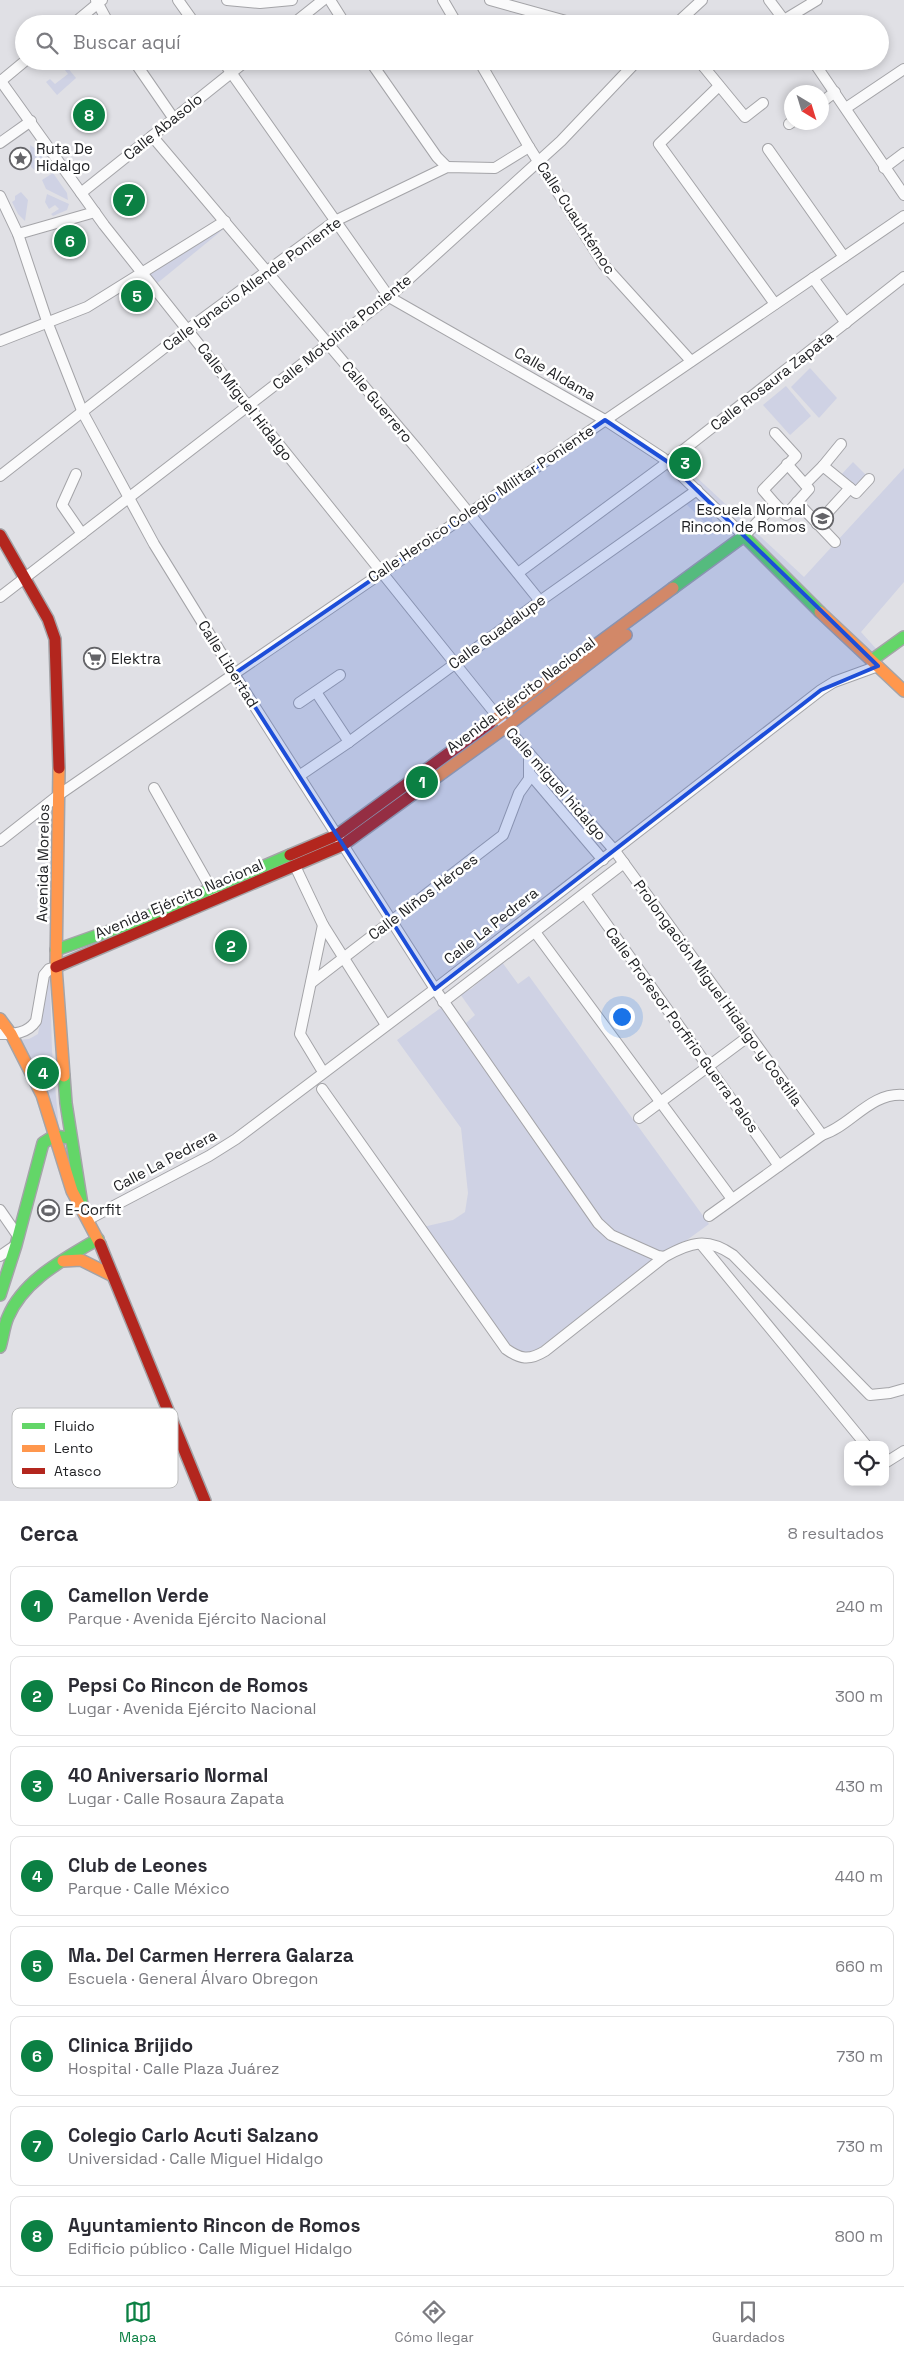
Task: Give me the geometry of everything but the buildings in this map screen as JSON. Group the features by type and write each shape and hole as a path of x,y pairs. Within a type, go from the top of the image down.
{"main road":[{"name":"Avenida Morelos","path":"0,534 48,619 55,639 60,794 56,967 70,1138 82,1205"},
{"name":"Calle Aldama","path":"747,539 834,626 904,690"},
{"name":"Avenida Ejército Nacional","path":"56,950 134,928 217,899 294,866 340,840 502,723 747,539"},
{"name":"Calle La Pedrera","path":"875,663 904,637"},
{"name":"Calle La Pedrera","path":"875,663 904,647"},
{"name":"Avenida Ejército Nacional","path":"56,967 211,889 340,840"},
{"path":"0,1018 6,1034 42,1095 72,1191 82,1205 98,1239 167,1408"},
{"path":"0,1296 43,1143 54,1136 70,1138"},
{"path":"0,1347 8,1317 24,1292 63,1261 98,1239"},
{"path":"63,1261 81,1260 113,1276"},
{"path":"178,1435 205,1501"}],"street":[{"path":"178,0 189,15"},
{"path":"227,0 260,3 292,0"},
{"path":"304,15 323,0"},
{"path":"330,0 339,15"},
{"path":"443,0 452,15"},
{"path":"490,0 544,15"},
{"path":"686,15 702,0"},
{"path":"770,0 781,15"},
{"path":"796,15 817,0"},
{"path":"83,15 99,1 105,15"},
{"path":"0,80 15,69"},
{"path":"846,108 904,69"},
{"path":"140,70 174,119"},
{"name":"Calle Aldama","path":"230,70 389,297 605,420 668,462 747,539"},
{"name":"Calle Abasolo","path":"80,193 236,70"},
{"path":"376,70 437,157 447,168"},
{"name":"Calle Cuauhtémoc","path":"484,70 529,147 604,265 691,361"},
{"name":"Calle Motolinía Poniente","path":"0,597 389,297 539,160 628,70"},
{"path":"706,70 745,117 763,103"},
{"path":"819,70 884,168 904,194"},
{"name":"Calle Miguel Hidalgo","path":"0,80 31,121 80,193 142,274 502,723"},
{"path":"719,86 659,144 775,304"},
{"path":"829,97 835,92"},
{"path":"0,143 31,121"},
{"name":"Calle Guerrero","path":"152,136 418,450 467,514 540,601"},
{"name":"Calle Ignacio Allende Poniente","path":"0,476 188,330 335,221 447,168 495,168 529,147"},
{"path":"768,149 844,257"},
{"path":"884,168 904,153"},
{"name":"Calle Libertad","path":"1,201 18,234 48,324 83,413 154,544 298,776 435,989 604,1231 650,1253 664,1257"},
{"path":"18,234 95,212"},
{"name":"Calle Heroico Colegio Militar Poniente","path":"0,841 60,794 904,216"},
{"path":"0,341 48,324 87,307 225,221"},
{"name":"Calle Rosaura Zapata","path":"518,574 668,462 904,277"},
{"path":"814,278 846,323"},
{"path":"775,433 796,456 787,464 762,490 786,515 810,489 787,464"},
{"path":"805,484 841,444"},
{"path":"823,466 856,493 869,479"},
{"path":"76,474 62,505 82,534"},
{"path":"817,524 850,488"},
{"name":"Calle Guadalupe","path":"298,776 349,742 540,601 697,490"},
{"path":"797,502 835,542"},
{"path":"747,539 775,504"},
{"name":"Calle La Pedrera","path":"89,1219 223,1147 435,989 821,690 875,663"},
{"path":"300,703 340,675"},
{"path":"316,692 349,742"},
{"name":"Calle miguel hidalgo","path":"502,723 615,851"},
{"path":"529,753 530,774 602,860"},
{"name":"Calle Niños Héroes","path":"311,983 503,835 519,792 526,784 530,774"},
{"path":"154,788 217,899"},
{"path":"569,820 582,813"},
{"name":"Prolongación Miguel Hidalgo y Costilla","path":"615,851 822,1135"},
{"path":"444,1002 624,863"},
{"path":"294,866 323,925 386,1025"},
{"name":"Calle Profesor Porfirio Guerra Palos","path":"584,894 779,1166"},
{"path":"323,925 300,1029 301,1039 323,1072"},
{"path":"535,932 732,1199"},
{"path":"6,1034 27,1031 32,1027 36,1021 44,974 49,969 56,967"},
{"path":"639,1118 749,1036"},
{"path":"322,1089 506,1348 516,1356 525,1359 535,1357 544,1352 664,1257 681,1248 701,1244 718,1244 733,1255 870,1395 890,1393 904,1389"},
{"path":"709,1216 822,1135 830,1132 874,1101 887,1096 904,1095"},
{"path":"0,1210 17,1240 0,1256"},
{"path":"701,1244 863,1441"},
{"path":"889,1460 904,1451"}],"highlighted area":[{"path":"605,420 668,462 878,666 821,690 435,989 234,674"}],"shaded area":[{"path":"65,70 69,70 76,78 57,95 46,82 50,79 55,84 68,74"},
{"path":"30,145 36,149 49,166 38,173 31,167"},
{"path":"53,173 67,193 68,200 46,189 42,180"},
{"path":"21,192 28,200 25,221 18,214 12,202 15,200 15,196"},
{"path":"47,194 69,204 67,210 53,216 51,214 59,209 55,205 49,209 45,202"},
{"path":"223,223 226,227 155,285 148,276"},
{"path":"810,368 837,398 819,418 791,387"},
{"path":"786,386 811,416 790,435 763,405"},
{"path":"678,460 804,577 904,468 904,582 861,632 879,652 873,658 674,464"},
{"path":"853,462 868,477 855,491 839,477"},
{"path":"693,499 700,505 711,509 713,530 686,504"},
{"path":"502,962 518,984 529,976 709,1224 532,1353 522,1354 505,1340 423,1227 453,1220 465,1212 468,1193 461,1128 397,1040 450,1001 466,1023 475,1015 460,994 471,989"},
{"path":"48,978 50,979 52,1051 59,1130 18,1040 29,1039 38,1034"}],"traffic: fast":[{"path":"673,588 744,536 820,612"},
{"path":"872,660 904,637"},
{"path":"56,950 132,923 290,855"},
{"path":"64,1076 66,1103 82,1205"},
{"path":"0,1295 16,1245 43,1143 54,1136 70,1138"},
{"path":"0,1347 8,1317 24,1292 59,1262 98,1239"}],"traffic: slow":[{"path":"490,723 673,588"},
{"path":"820,612 904,691"},
{"path":"416,792 506,727 626,635"},
{"path":"59,768 56,967 64,1076"},
{"path":"0,1019 11,1034 42,1095 72,1191 100,1244"},
{"path":"63,1261 81,1260 113,1276"}],"traffic: jam":[{"path":"0,535 48,619 55,639 59,768"},
{"path":"290,855 337,835 490,723"},
{"path":"56,967 343,845 416,792"},
{"path":"100,1244 167,1408"},
{"path":"178,1435 205,1501"}],"place":[{"name":"Ayuntamiento Rincon de Romos","path":"89,115"},
{"name":"Ruta De Hidalgo","path":"20,158"},
{"name":"Colegio Carlo Acuti Salzano","path":"129,200"},
{"name":"Clinica Brijido","path":"70,241"},
{"name":"Ma. Del Carmen Herrera Galarza","path":"137,296"},
{"name":"40 Aniversario Normal","path":"685,463"},
{"name":"Escuela Normal Rincon de Romos","path":"822,519"},
{"name":"Elektra","path":"95,659"},
{"name":"Camellon Verde","path":"422,782"},
{"name":"Pepsi Co Rincon de Romos","path":"231,946"},
{"name":"Club de Leones","path":"43,1073"},
{"name":"E-Corfit","path":"49,1210"}]}
